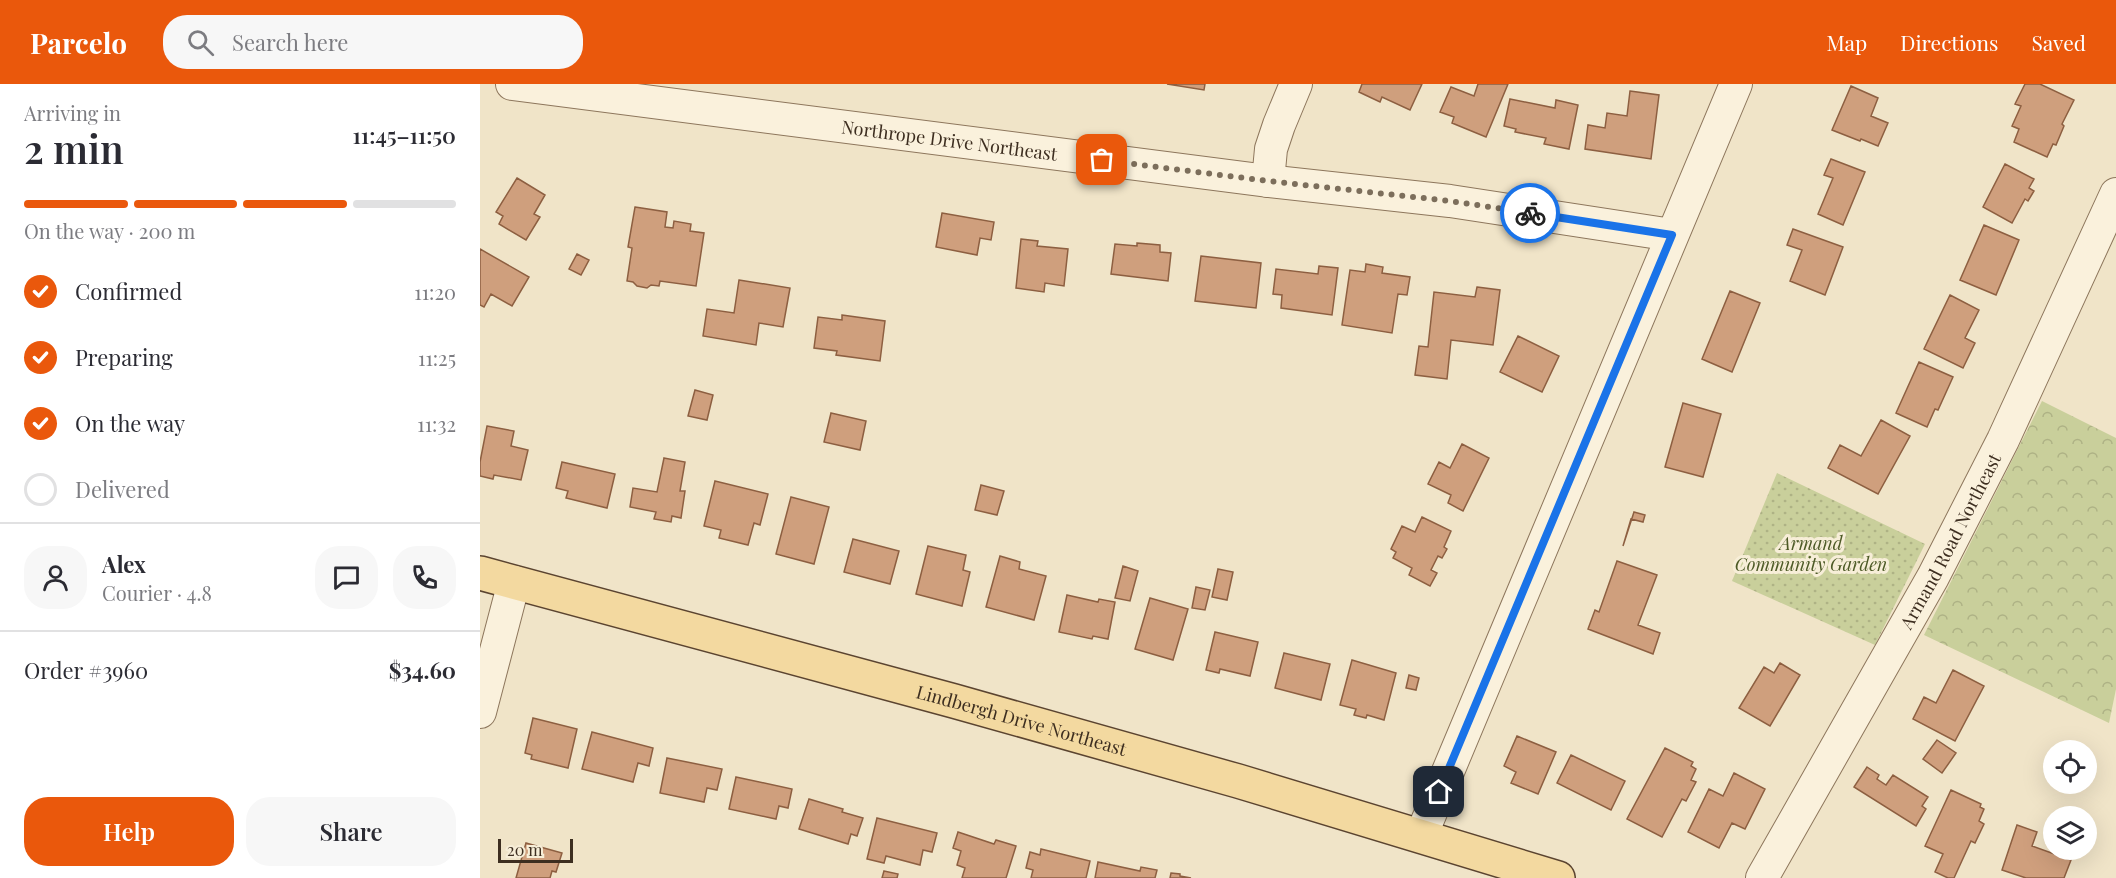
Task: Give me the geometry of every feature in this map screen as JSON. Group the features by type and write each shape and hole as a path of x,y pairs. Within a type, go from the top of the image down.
{"main road":[{"name":"Lindbergh Drive Northeast","path":"480,573 1158,758 1558,878"}],"street":[{"name":"Northrope Drive Northeast","path":"512,84 1268,181 1450,201 1672,235"},
{"path":"1268,181 1271,149 1296,84"},
{"path":"1421,836 1736,84"},
{"name":"Armand Road Northeast","path":"1762,878 1933,577 2003,440 2116,194"},
{"path":"480,712 514,582"}],"green space":[{"path":"2042,401 2116,438 2116,689 2109,723 1924,635"},
{"name":"Armand Community Garden","path":"1777,473 1925,544 1875,645 1732,581"}],"building":[{"path":"1167,84 1205,84 1204,90"},
{"path":"1362,84 1422,84 1410,110 1382,97 1380,102 1359,92"},
{"path":"1478,84 1508,84 1486,137 1452,123 1454,117 1440,112 1451,87 1474,96"},
{"path":"2025,84 2040,84 2074,100 2062,124 2064,126 2056,145 2053,144 2047,157 2014,142 2019,129 2012,126 2021,106 2015,104"},
{"path":"1851,86 1878,98 1871,116 1888,123 1878,146 1832,130"},
{"path":"1630,91 1659,95 1651,159 1585,149 1588,125 1605,128 1607,113 1627,116"},
{"path":"1510,99 1555,108 1556,100 1578,105 1569,149 1544,144 1546,138 1515,132 1516,129 1504,126"},
{"path":"1831,159 1865,172 1843,225 1818,214 1833,178 1824,175"},
{"path":"2005,164 2034,179 2029,188 2034,191 2028,201 2025,199 2012,223 1983,207"},
{"path":"517,178 545,195 534,214 540,217 526,240 499,224 503,216 496,212"},
{"path":"635,207 667,212 665,227 673,228 674,221 691,224 690,231 704,233 696,286 660,281 659,286 651,285 647,288 627,281 632,248 628,247"},
{"path":"942,213 994,222 991,240 980,238 977,255 936,247"},
{"path":"1984,225 2019,240 1996,295 1960,280"},
{"path":"1793,229 1843,247 1825,295 1790,281 1802,250 1787,245"},
{"path":"1021,239 1038,241 1037,246 1068,249 1064,286 1045,283 1044,292 1016,288"},
{"path":"1137,243 1160,245 1160,252 1171,253 1168,281 1111,274 1115,244 1137,246"},
{"path":"480,249 529,277 512,306 491,294 484,307 480,305"},
{"path":"577,254 589,260 581,275 569,269"},
{"path":"1201,256 1261,263 1256,308 1195,301"},
{"path":"1366,264 1383,267 1382,273 1410,277 1407,295 1398,294 1392,333 1342,325 1350,270 1365,272"},
{"path":"1319,266 1338,268 1332,315 1281,308 1282,295 1273,294 1276,269 1318,274"},
{"path":"739,280 790,288 783,327 759,323 756,345 703,336 707,309 734,313"},
{"path":"1477,287 1500,290 1493,345 1451,340 1447,379 1415,375 1419,346 1428,347 1434,292 1475,297"},
{"path":"1730,291 1760,303 1732,372 1702,359"},
{"path":"1950,295 1979,310 1965,338 1975,343 1963,368 1924,349"},
{"path":"842,315 885,321 880,361 836,355 837,351 814,348 818,317 842,320"},
{"path":"1518,336 1559,356 1542,392 1500,372"},
{"path":"1919,362 1953,377 1938,410 1935,409 1927,427 1896,413"},
{"path":"695,390 713,395 707,420 688,416"},
{"path":"1683,403 1721,414 1703,477 1665,467"},
{"path":"831,413 866,421 860,450 824,442"},
{"path":"1881,420 1910,436 1878,494 1828,468 1840,445 1861,456"},
{"path":"487,426 514,431 511,446 528,450 521,480 494,475 493,479 480,476 480,462"},
{"path":"1462,444 1489,458 1463,511 1448,503 1451,495 1428,484 1439,462 1450,468"},
{"path":"664,458 685,462 680,491 685,491 681,518 672,516 671,522 654,519 656,512 630,507 633,488 657,492"},
{"path":"562,462 615,474 607,508 566,498 568,491 556,488"},
{"path":"715,481 768,494 760,525 754,523 748,545 719,538 721,530 704,526"},
{"path":"981,485 1004,491 997,515 975,510"},
{"path":"791,497 829,507 814,564 776,554"},
{"path":"1634,512 1645,515 1643,522 1632,519"},
{"path":"1422,517 1451,531 1444,547 1447,549 1442,558 1438,556 1431,570 1437,573 1430,586 1409,575 1412,568 1393,558 1396,552 1391,549 1402,526 1415,532"},
{"path":"853,539 899,551 890,584 844,572"},
{"path":"928,546 966,555 963,570 970,572 962,606 916,594"},
{"path":"1000,556 1020,562 1019,569 1046,576 1034,620 986,607"},
{"path":"1617,561 1657,575 1638,625 1660,633 1653,654 1588,629 1595,610 1599,612"},
{"path":"1123,566 1138,571 1130,601 1115,598"},
{"path":"1218,569 1233,572 1227,600 1212,597"},
{"path":"1196,587 1210,590 1205,610 1192,608"},
{"path":"1067,595 1098,602 1099,599 1115,602 1108,639 1093,636 1092,639 1059,632"},
{"path":"1150,598 1188,609 1173,660 1135,649"},
{"path":"1215,632 1258,642 1250,676 1220,669 1219,673 1206,670"},
{"path":"1284,653 1330,664 1321,700 1275,688"},
{"path":"1352,660 1396,673 1384,720 1367,715 1366,718 1354,715 1356,709 1340,705"},
{"path":"1780,663 1800,675 1770,726 1739,708 1764,667 1774,673"},
{"path":"1953,670 1984,686 1955,741 1913,719 1924,697 1936,703"},
{"path":"1409,675 1419,678 1416,690 1406,688"},
{"path":"533,718 577,729 568,768 531,759 532,755 525,753"},
{"path":"592,732 653,748 649,766 638,763 633,782 582,769"},
{"path":"1517,736 1556,752 1538,794 1511,783 1516,772 1504,766"},
{"path":"1937,740 1956,753 1942,773 1923,759"},
{"path":"1665,748 1693,762 1691,766 1696,769 1691,780 1696,782 1686,801 1682,799 1662,837 1627,819"},
{"path":"1571,755 1625,781 1611,810 1557,783"},
{"path":"667,758 722,769 717,790 707,788 704,802 660,793"},
{"path":"1867,767 1879,775 1877,779 1886,785 1893,775 1928,797 1922,806 1926,809 1916,826 1854,787"},
{"path":"1734,773 1765,789 1745,829 1732,823 1719,848 1688,832 1709,789 1723,796"},
{"path":"736,777 792,789 788,808 779,806 776,819 729,809"},
{"path":"1951,790 1981,804 1980,807 1984,809 1979,821 1984,824 1975,843 1971,841 1954,878 1948,878 1935,872 1943,854 1925,846"},
{"path":"809,799 843,809 842,812 863,818 857,836 851,834 848,844 799,829"},
{"path":"877,818 937,833 932,852 923,850 920,865 886,856 884,863 867,859"},
{"path":"2017,825 2037,832 2032,846 2043,850 2043,860 2071,860 2064,878 2026,878 2002,870"},
{"path":"958,832 994,844 996,840 1016,846 1006,878 962,878 965,868 957,865 961,851 953,848"},
{"path":"526,843 562,853 556,872 552,871 550,878 516,878"},
{"path":"1041,849 1090,861 1086,878 1031,878 1033,870 1026,868 1030,852 1040,855"},
{"path":"1098,862 1140,871 1141,867 1157,870 1155,878 1095,878"},
{"path":"884,871 898,874 897,878 882,878"},
{"path":"1171,873 1180,874 1180,876 1191,878 1170,878"}],"way so far":[{"path":"1102,160 1450,201 1530,213"}],"route":[{"path":"1439,792 1672,235 1530,213"}]}
